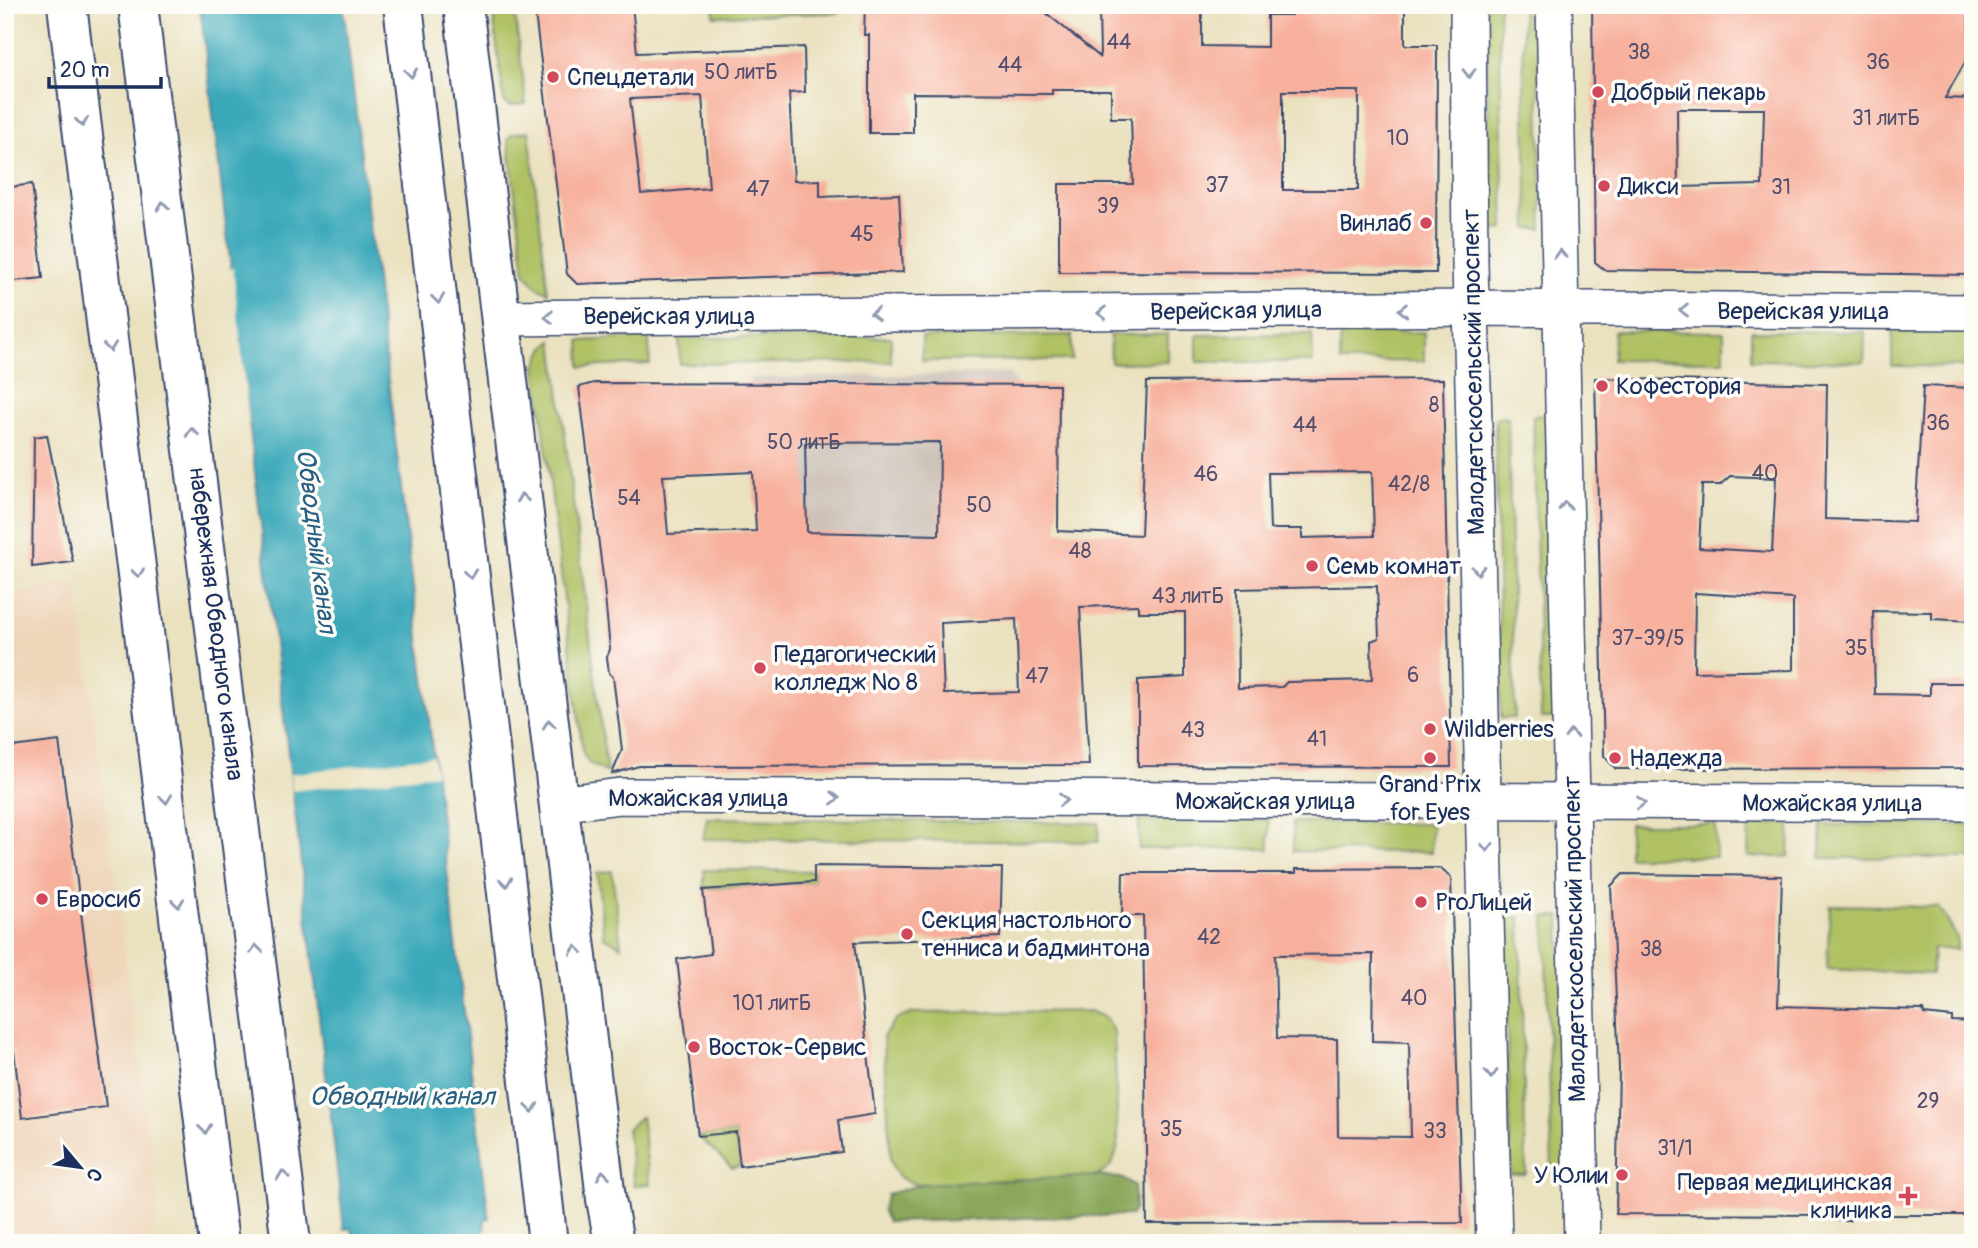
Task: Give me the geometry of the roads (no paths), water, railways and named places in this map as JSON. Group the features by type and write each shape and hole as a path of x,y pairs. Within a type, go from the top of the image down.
{"main road":[{"path":"67,5 219,1243"},
{"name":"набережная Обводного канала","path":"138,5 291,1243"},
{"path":"403,5 548,1243"},
{"path":"463,5 606,1199 614,1243"}],"street":[{"name":"Малодетскосельский проспект","path":"1468,5 1471,308 1486,802 1494,1243"},
{"name":"Малодетскосельский проспект","path":"1554,5 1582,1243"},
{"name":"Верейская улица","path":"500,318 1471,308 1973,313"},
{"name":"Можайская улица","path":"558,804 620,796 1973,803"}],"water":[{"name":"Обводный канал","path":"200,5 343,5 489,1219 485,1219 485,1229 478,1236 478,1243 356,1243 351,1228 344,1229"}],"place":[{"name":"Спецдетали","path":"553,77"},
{"name":"Добрый пекарь","path":"1598,92"},
{"name":"Дикси","path":"1604,186"},
{"name":"Винлаб","path":"1426,223"},
{"name":"Кофестория","path":"1602,386"},
{"name":"Семь комнат","path":"1312,566"},
{"name":"Педагогический колледж № 8","path":"760,668"},
{"name":"Wildberries","path":"1430,729"},
{"name":"Grand Prix for Eyes","path":"1430,758"},
{"name":"Надежда","path":"1615,758"},
{"name":"Евросиб","path":"42,899"},
{"name":"ProЛицей","path":"1421,902"},
{"name":"Секция настольного тенниса и бадминтона","path":"907,934"},
{"name":"Восток-Сервис","path":"694,1047"},
{"name":"У Юлии","path":"1622,1175"},
{"name":"Первая медицинская клиника","path":"1908,1196"}]}
